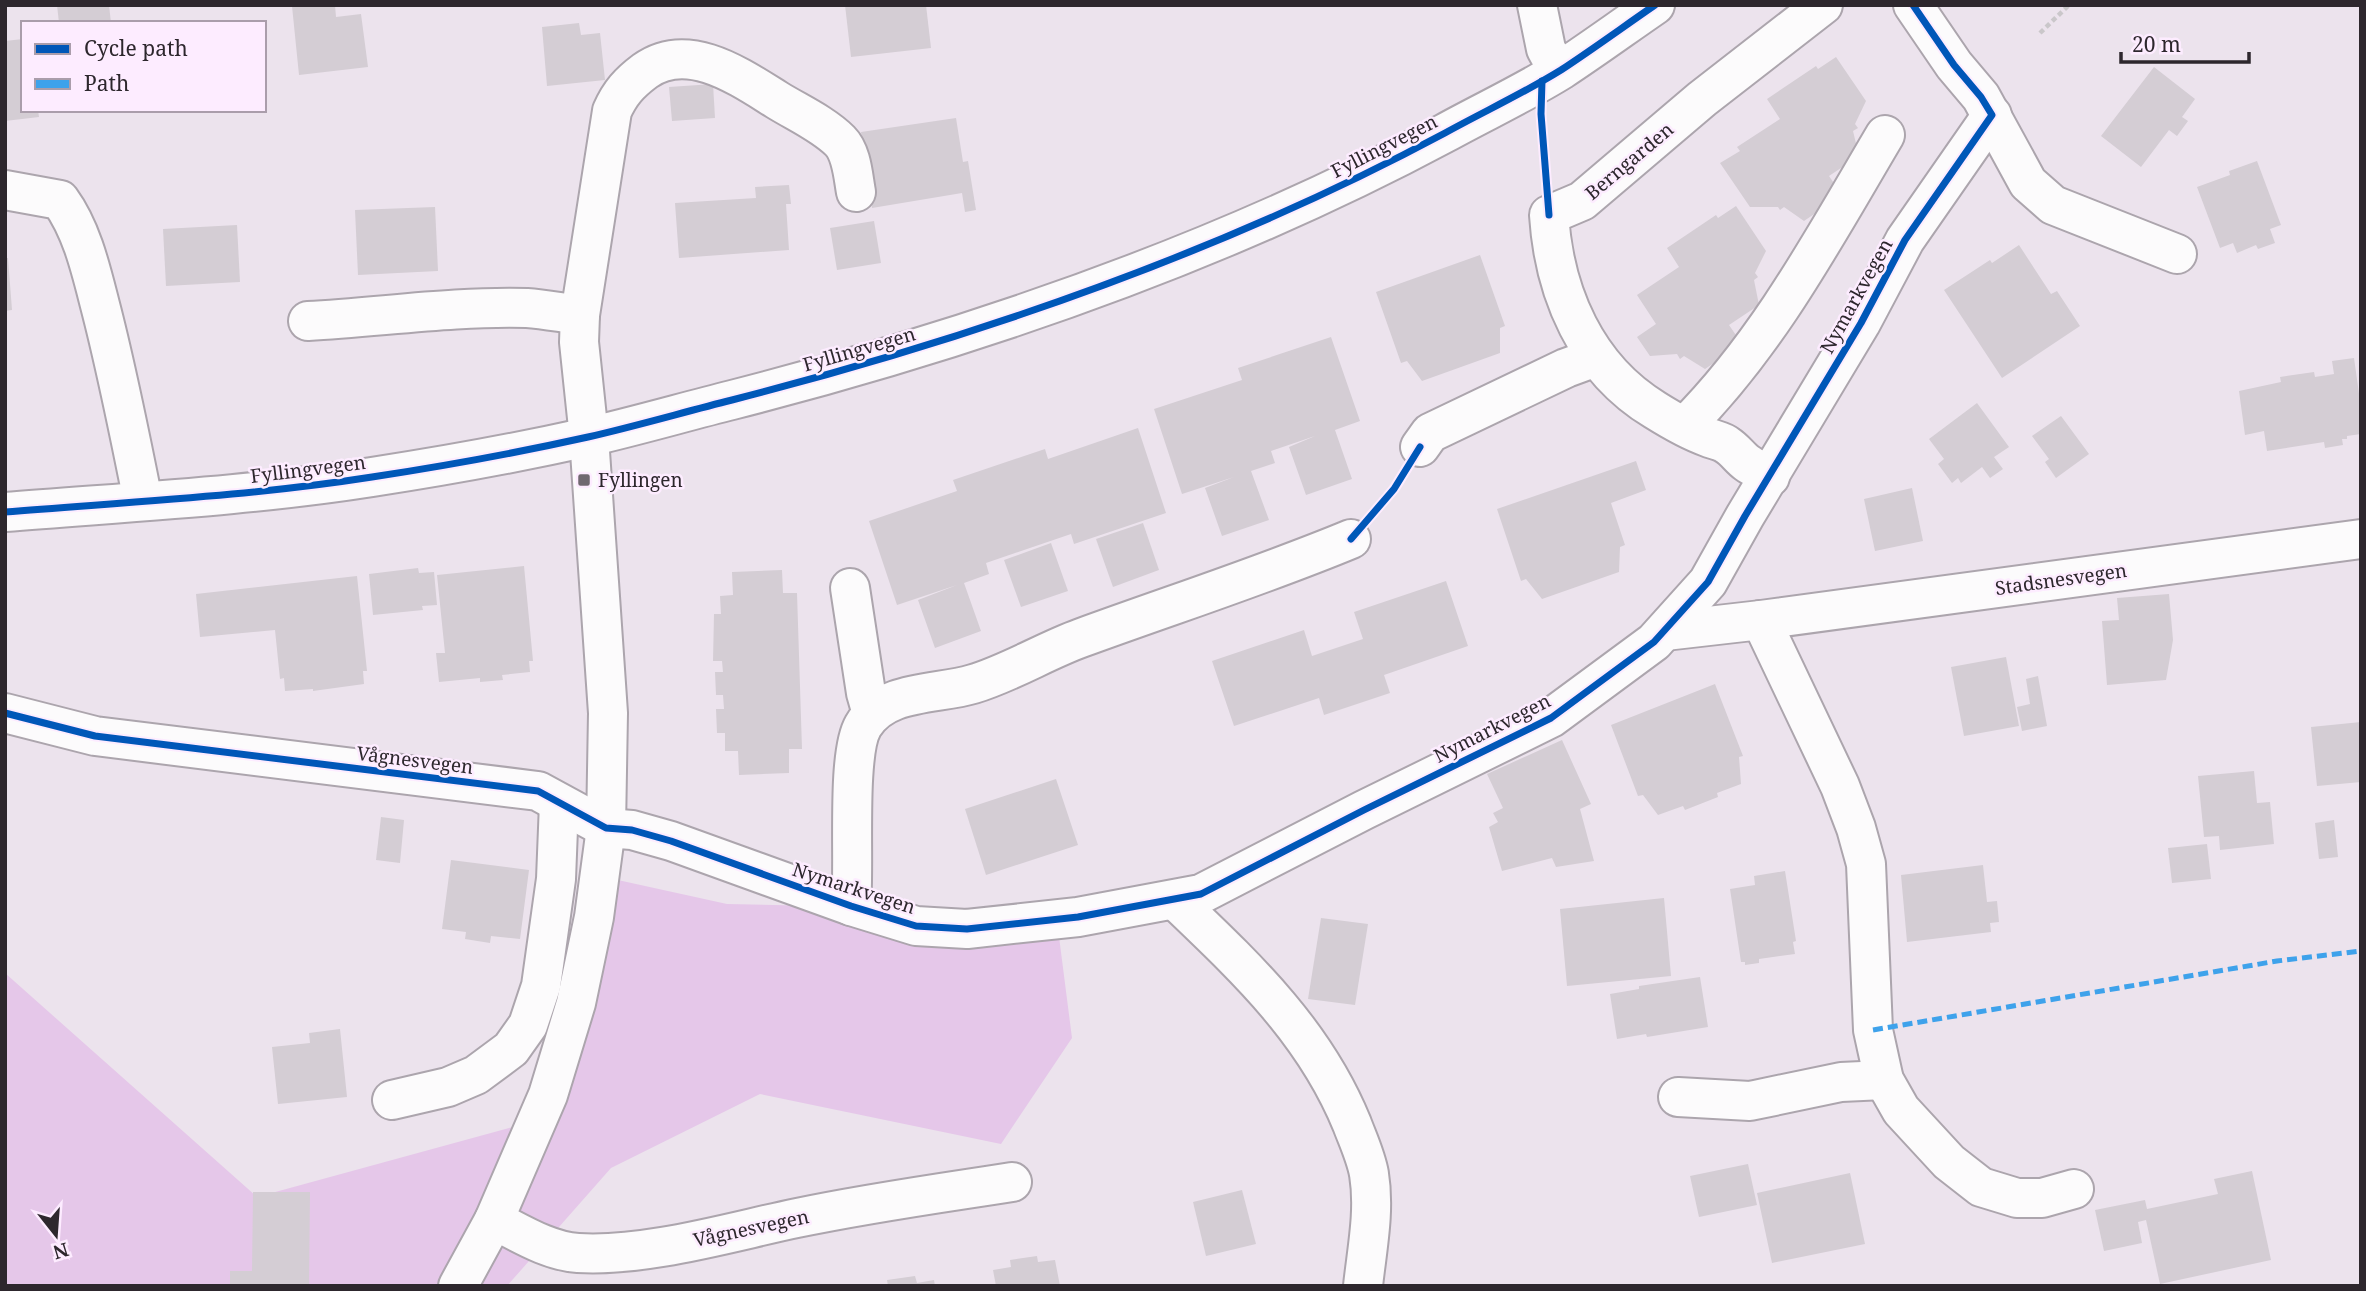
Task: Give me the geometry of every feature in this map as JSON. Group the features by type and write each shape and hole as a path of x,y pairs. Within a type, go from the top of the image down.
{"street":[{"path":"1537,5 1546,49 1558,71"},
{"name":"Fyllingvegen","path":"5,512 236,494 368,478 507,454 589,437 813,379 951,339 1168,261 1308,202 1379,168 1558,71 1655,5"},
{"name":"Berngarden","path":"1770,477 1746,462 1726,444 1705,437 1654,409 1629,390 1596,357 1568,305 1551,243 1549,215 1582,201 1702,99 1823,5"},
{"path":"1913,5 1954,65 1981,97 2028,183 2053,205 2177,254"},
{"path":"458,1286 494,1220 548,1095 576,1003 594,917 606,828 608,713 589,437 579,342 580,315 612,111 618,97 629,83 657,62 673,59 696,61 729,70 841,141 847,151 856,192"},
{"name":"Nymarkvegen","path":"606,828 632,830 671,841 851,906 916,926 968,929 1078,917 1201,894 1551,718 1654,642 1708,582 1861,323 1905,240 1992,115"},
{"path":"1685,426 1742,362 1803,274 1885,135"},
{"path":"5,190 60,200 69,213 91,268 107,330 143,501"},
{"path":"308,321 441,310 529,308 580,315"},
{"path":"1420,447 1430,433 1566,368 1596,357"},
{"path":"850,588 866,693 872,714 897,699 974,684 1077,639 1303,559 1351,539"},
{"name":"Stadsnesvegen","path":"1665,631 2361,539"},
{"path":"1761,620 1840,786 1866,864 1873,1030 1884,1080 1901,1110 1949,1162 1982,1187 2017,1198 2042,1198 2074,1189"},
{"name":"Vågnesvegen","path":"5,713 95,736 538,791 606,828"},
{"name":"Nymarkvegen","path":"851,906 857,739 872,714"},
{"path":"392,1100 448,1087 476,1075 511,1049 527,1025 541,986 556,879 559,803"},
{"path":"1175,900 1261,982 1308,1042 1338,1091 1361,1147 1369,1175 1371,1220 1363,1286"},
{"path":"1678,1097 1750,1101 1841,1082 1884,1080"},
{"name":"Vågnesvegen","path":"494,1220 557,1249 578,1253 620,1252 679,1243 802,1217 1012,1182"}],"path":[{"path":"2040,33 2069,5"}],"shaded area":[{"path":"595,875 727,904 959,909 1057,921 1072,1038 1001,1144 760,1094 611,1168 507,1286 5,1286 5,973 257,1197 527,1123"}],"building":[{"path":"57,5 109,5 111,21 59,21"},
{"path":"335,5 336,17 361,14 368,67 299,75 292,6"},
{"path":"845,5 926,5 931,48 851,57"},
{"path":"579,23 581,35 600,33 605,80 547,86 542,27"},
{"path":"21,39 21,112 38,112 39,117 5,121 5,41"},
{"path":"1836,57 1866,101 1855,124 1858,128 1853,131 1859,156 1829,176 1842,195 1804,221 1784,207 1780,210 1778,207 1750,207 1720,163 1740,151 1737,147 1780,119 1767,99 1816,66 1818,69"},
{"path":"2154,67 2195,99 2182,117 2188,121 2177,136 2169,130 2141,167 2101,136"},
{"path":"713,84 715,118 672,121 669,87"},
{"path":"956,118 963,162 968,161 976,210 965,212 962,193 872,208 861,132"},
{"path":"2257,161 2281,225 2270,229 2275,243 2258,249 2256,245 2237,253 2233,243 2220,248 2197,187 2230,175 2229,171"},
{"path":"789,185 791,204 786,204 789,250 679,258 675,203 756,198 755,187"},
{"path":"1736,206 1766,251 1755,273 1758,277 1754,280 1759,305 1729,325 1742,344 1705,369 1684,356 1680,359 1677,354 1650,356 1637,337 1656,324 1637,295 1679,267 1667,248 1716,215 1718,218"},
{"path":"435,207 438,271 358,275 355,210"},
{"path":"874,221 881,263 837,270 830,228"},
{"path":"237,225 240,282 166,286 163,229"},
{"path":"2019,245 2051,294 2057,291 2080,326 2002,378 1944,290"},
{"path":"1480,255 1505,326 1500,328 1500,353 1422,381 1407,361 1401,363 1376,292"},
{"path":"5,258 8,258 12,310 5,311"},
{"path":"1331,337 1360,421 1335,430 1352,479 1306,495 1289,447 1315,436 1271,451 1275,463 1251,471 1269,520 1222,536 1205,488 1234,477 1182,494 1154,409 1242,380 1238,368"},
{"path":"2354,358 2361,408 2361,434 2342,439 2343,445 2325,448 2324,442 2267,451 2264,431 2245,435 2239,391 2281,382 2280,377 2314,372 2315,377 2334,374 2332,361"},
{"path":"1977,403 2009,447 1994,457 2003,469 1990,478 1982,467 1961,483 1958,478 1952,483 1938,464 1944,459 1929,439"},
{"path":"2061,416 2089,454 2056,478 2045,462 2049,459 2032,436"},
{"path":"1138,428 1166,513 1074,544 1071,534 986,563 989,574 964,583 981,631 935,648 918,600 957,585 897,605 869,521 957,491 953,480 1045,449 1048,459"},
{"path":"1636,461 1646,490 1611,503 1625,545 1620,547 1619,572 1542,599 1526,579 1521,581 1497,509"},
{"path":"1912,488 1923,541 1875,551 1864,499"},
{"path":"1143,523 1159,570 1113,587 1096,539"},
{"path":"1051,543 1068,591 1021,607 1004,560"},
{"path":"524,566 533,661 529,661 530,672 502,675 503,680 480,682 480,678 439,682 436,653 445,653 437,575"},
{"path":"418,568 419,573 434,572 437,605 422,606 423,610 373,615 369,574"},
{"path":"782,570 783,593 797,593 802,749 789,749 789,773 739,775 738,751 725,751 725,733 717,733 716,709 724,709 723,695 716,695 715,672 723,672 722,661 713,661 714,614 721,614 720,596 733,595 732,572"},
{"path":"357,576 367,671 363,671 364,684 313,691 285,691 284,678 280,679 275,630 200,637 196,594"},
{"path":"1446,581 1468,646 1384,675 1390,693 1324,715 1319,698 1234,726 1212,661 1304,630 1312,656 1363,639 1354,612"},
{"path":"2169,594 2173,640 2166,680 2107,685 2102,621 2119,620 2117,598"},
{"path":"2006,657 2019,726 1964,736 1951,667"},
{"path":"2038,676 2047,726 2022,731 2017,707 2030,704 2026,679"},
{"path":"1715,684 1743,756 1739,757 1741,784 1717,793 1718,797 1685,810 1683,806 1658,815 1643,795 1638,796 1611,725"},
{"path":"2361,722 2361,782 2317,786 2311,727"},
{"path":"1562,740 1591,804 1580,809 1594,861 1556,867 1552,858 1502,871 1489,827 1498,822 1493,813 1503,808 1487,774"},
{"path":"2254,771 2257,803 2270,802 2274,844 2220,850 2219,836 2204,837 2198,776"},
{"path":"1056,779 1078,845 986,875 965,809"},
{"path":"381,817 404,820 400,863 376,860"},
{"path":"2334,820 2338,857 2319,859 2315,823"},
{"path":"2207,844 2211,879 2172,883 2168,848"},
{"path":"451,860 529,870 520,939 491,936 490,943 465,939 466,932 442,929"},
{"path":"1983,865 1987,902 1997,901 1999,922 1990,923 1991,932 1907,942 1901,875"},
{"path":"1785,871 1796,941 1793,942 1795,954 1759,959 1759,963 1745,965 1745,962 1741,962 1730,889 1755,885 1754,876"},
{"path":"1664,898 1671,976 1567,986 1560,909"},
{"path":"1321,918 1368,924 1355,1005 1308,999"},
{"path":"1700,977 1708,1027 1617,1039 1610,994 1639,989 1639,986"},
{"path":"340,1029 347,1097 278,1104 272,1047 310,1043 309,1033"},
{"path":"1748,1164 1757,1205 1699,1217 1690,1176"},
{"path":"2252,1171 2271,1260 2160,1284 2146,1220 2138,1222 2142,1243 2104,1251 2095,1210 2145,1200 2147,1209 2218,1194 2214,1179"},
{"path":"1850,1173 1865,1244 1772,1263 1757,1193"},
{"path":"1242,1190 1256,1244 1206,1256 1193,1202"},
{"path":"253,1192 310,1192 309,1286 230,1286 230,1271 252,1271"},
{"path":"1037,1256 1038,1262 1055,1260 1060,1286 996,1286 993,1270 1011,1267 1010,1260"},
{"path":"915,1276 917,1283 934,1280 935,1286 888,1286 887,1280"}],"marked path":[{"path":"1873,1030 2277,961 2361,951"}],"cycle path":[{"path":"5,512 281,489 453,464 624,428 916,349 1097,288 1186,254 1360,176 1547,78 1655,5"},
{"path":"5,713 95,736 538,791 606,828 632,830 671,841 851,906 916,926 967,929 1078,917 1201,894 1551,718 1654,642 1708,582 1861,323 1905,240 1992,115 1913,5"},
{"path":"1542,81 1541,114 1549,215"},
{"path":"1351,539 1394,489 1420,447"}],"place":[{"name":"Fyllingen","path":"584,480"}]}
